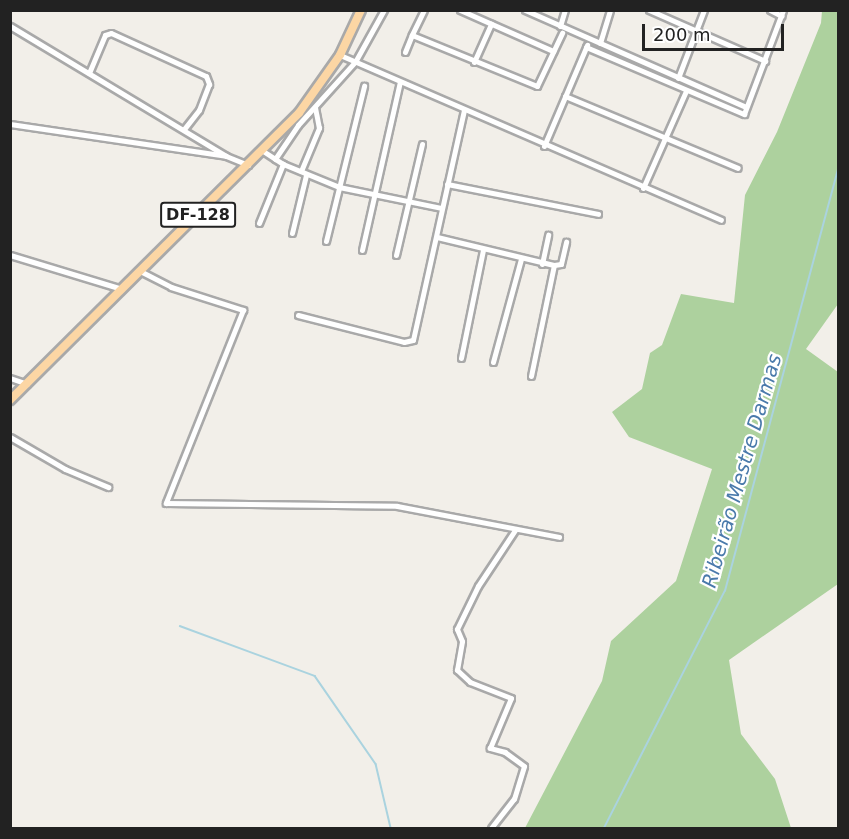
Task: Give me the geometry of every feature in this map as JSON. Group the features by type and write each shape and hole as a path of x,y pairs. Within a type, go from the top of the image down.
{"main road":[{"name":"DF-128","path":"10,400 299,113 340,55 361,10"}],"street":[{"path":"275,159 315,107 355,62 384,10"},
{"path":"460,10 553,51"},
{"path":"525,10 589,41 600,43 746,107"},
{"path":"560,26 565,10"},
{"path":"600,43 610,10"},
{"path":"649,10 765,60"},
{"path":"678,78 704,10"},
{"path":"586,47 744,114 782,13 770,10"},
{"path":"405,52 422,11"},
{"path":"474,62 491,24"},
{"path":"10,26 226,156 248,165"},
{"path":"89,73 105,35 111,33 207,76 209,84 199,110 184,129"},
{"path":"412,35 537,86 562,33"},
{"path":"543,146 589,41"},
{"path":"340,55 543,146 721,220"},
{"path":"363,250 373,194 400,82"},
{"path":"326,241 364,86"},
{"path":"643,188 686,91"},
{"path":"565,96 664,140 738,168"},
{"path":"292,233 304,173 319,128 315,107"},
{"path":"298,315 404,342 413,340 464,110"},
{"path":"10,124 226,156"},
{"path":"396,255 422,144"},
{"path":"263,151 283,164 339,187 441,208"},
{"path":"259,223 283,164"},
{"path":"447,184 598,214"},
{"path":"542,264 548,235"},
{"path":"437,237 483,250 554,265 561,264 566,242"},
{"path":"461,358 483,250"},
{"path":"10,255 122,289"},
{"path":"493,362 521,259"},
{"path":"531,376 554,265"},
{"path":"140,271 171,287 243,310 166,503 397,506 559,537"},
{"path":"10,378 27,384"},
{"path":"10,438 65,469 108,487"},
{"path":"491,828 514,799 524,766 490,748 511,698 470,681 457,670 462,641 457,629 478,586 515,530"}],"green space":[{"path":"822,11 838,11 838,304 806,349 838,372 838,584 729,660 741,734 775,779 791,828 525,828 602,681 611,641 676,581 712,469 629,437 612,412 642,389 650,353 662,345 681,294 734,303 745,195 777,132 821,23"}],"waterway":[{"name":"Ribeirão Mestre Darmas","path":"604,828 725,591 838,170"},
{"path":"180,626 315,676 376,764 391,828"}]}
